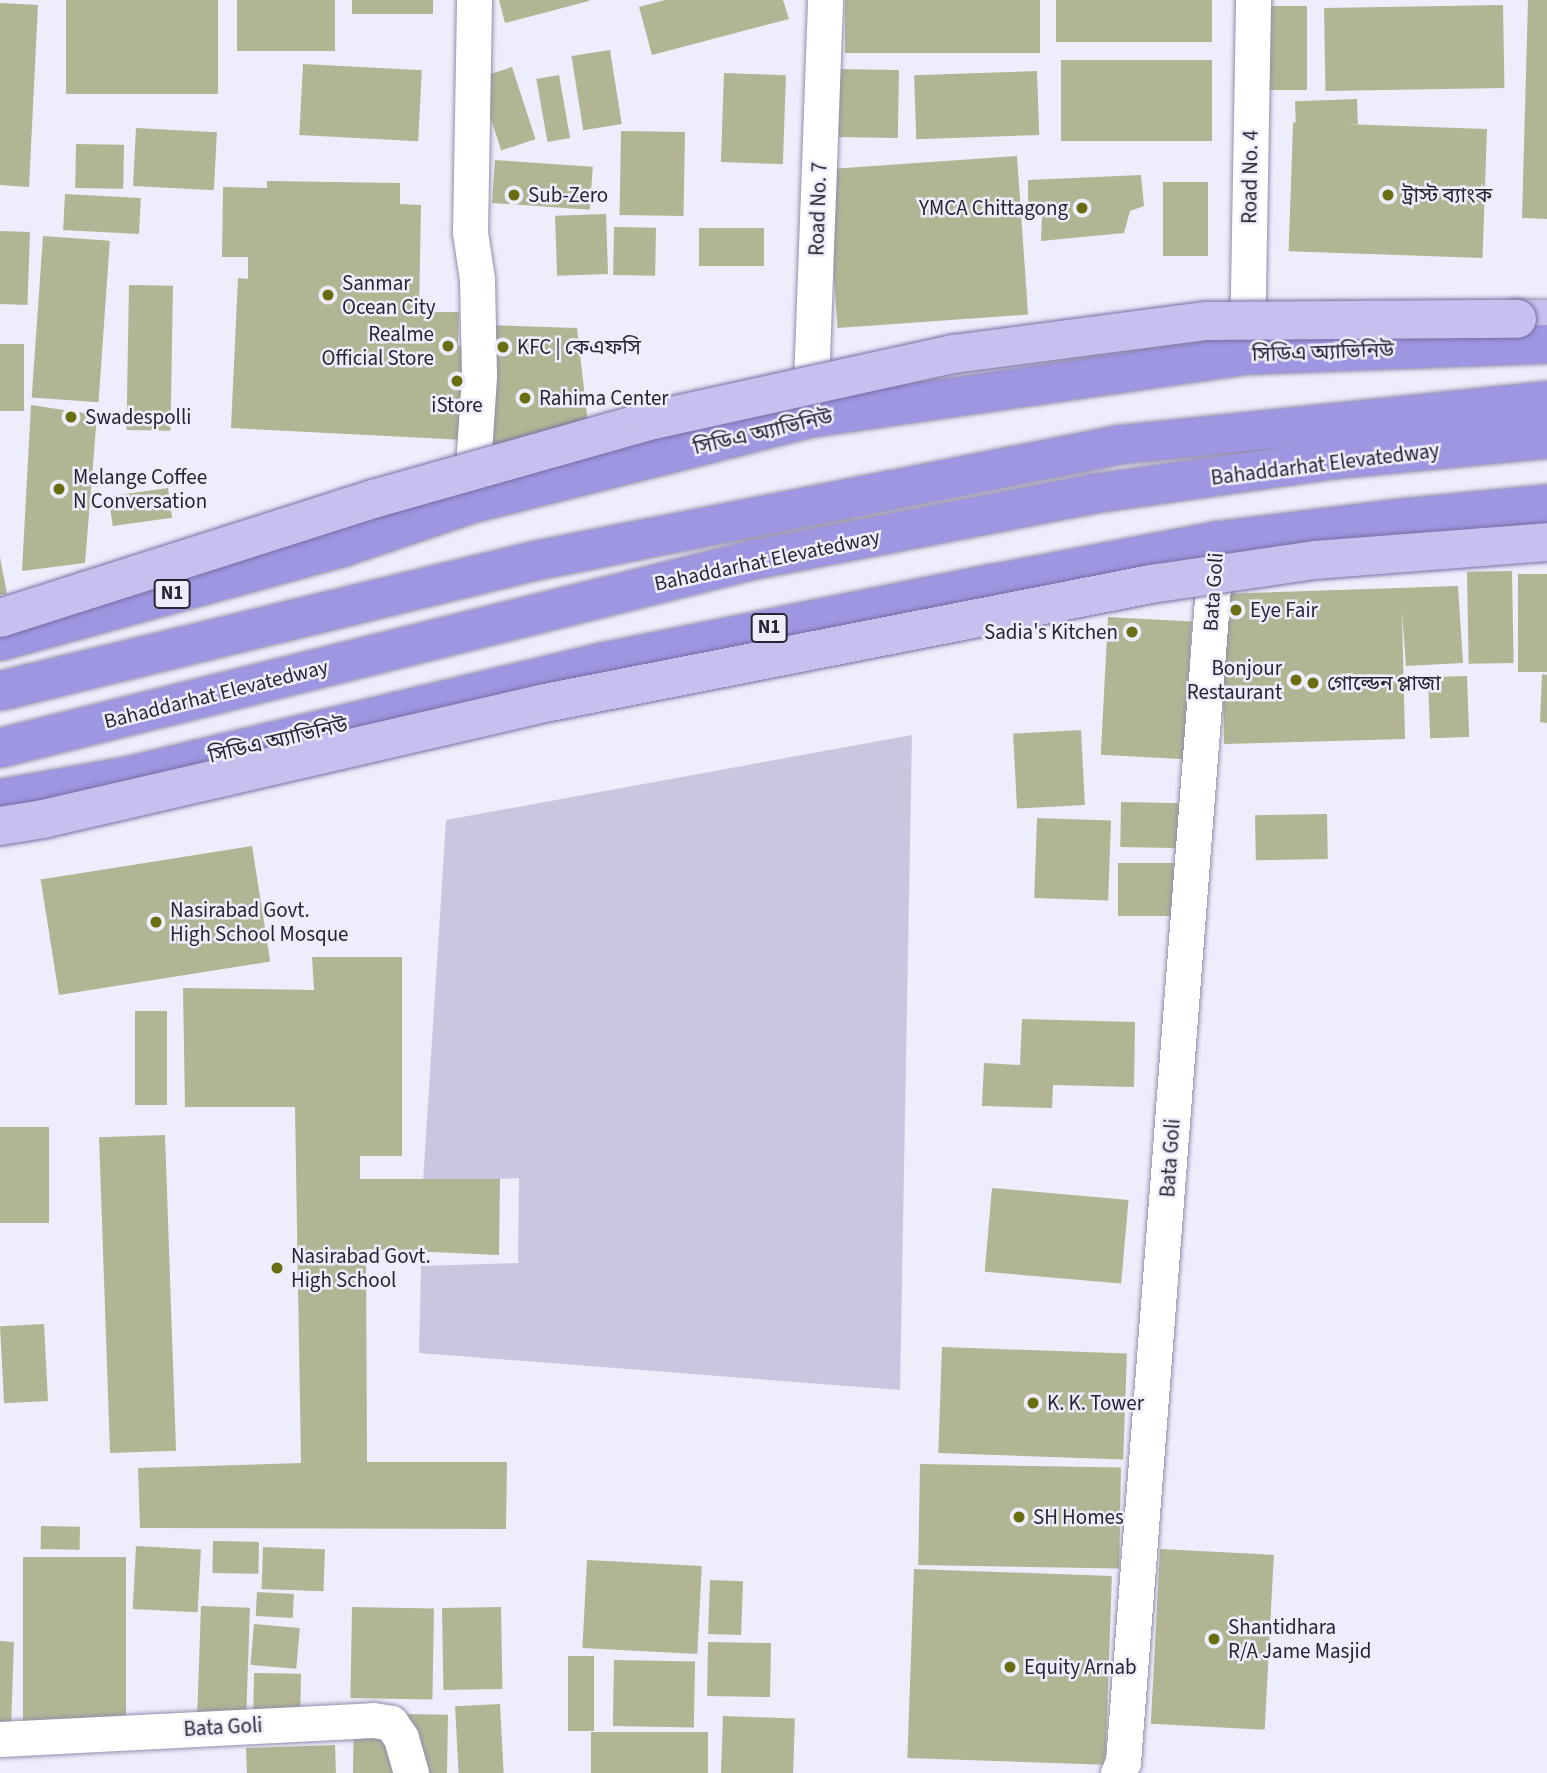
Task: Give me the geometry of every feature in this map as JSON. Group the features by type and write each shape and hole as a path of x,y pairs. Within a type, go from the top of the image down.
{"highway":[{"name":"সিডিএ অ্যাভিনিউ","path":"0,641 343,547 470,504 810,418 1247,355 1547,344"},
{"name":"Bahaddarhat Elevatedway","path":"0,691 534,561 1119,445 1547,401"},
{"name":"Bahaddarhat Elevatedway","path":"0,748 753,560 1091,495 1329,460 1547,439"},
{"name":"সিডিএ অ্যাভিনিউ","path":"0,799 129,776 604,662 1217,541 1547,504"}],"main road":[{"path":"0,618 373,499 653,420 954,354 1206,321 1532,319"},
{"path":"0,826 43,819 558,700 1152,584 1315,560 1547,542"}],"street":[{"path":"470,504 478,375 477,279 470,232 474,0"},
{"name":"Road No. 7","path":"810,418 825,0"},
{"name":"Road No. 4","path":"1247,355 1254,0"},
{"name":"Bata Goli","path":"1118,1773 1123,1762 1217,541"},
{"name":"Bata Goli","path":"0,1739 373,1720 391,1723 401,1738 411,1773"}],"shaded area":[{"path":"912,735 900,1390 419,1353 421,1266 518,1263 519,1178 423,1182 446,820"}],"building":[{"path":"66,0 218,0 218,94 66,94"},
{"path":"237,0 335,0 335,51 237,51"},
{"path":"352,0 433,0 433,14 352,14"},
{"path":"499,0 589,0 589,1 505,23"},
{"path":"665,0 783,0 789,19 652,55 639,7"},
{"path":"845,0 1040,0 1040,53 845,53"},
{"path":"1056,0 1212,0 1212,42 1056,42"},
{"path":"1528,0 1547,0 1547,219 1522,218"},
{"path":"0,3 38,5 29,187 0,185"},
{"path":"1503,5 1504,88 1325,91 1324,8"},
{"path":"1265,6 1307,6 1307,90 1265,90"},
{"path":"610,50 622,124 583,130 571,56"},
{"path":"1061,60 1212,60 1212,141 1061,141"},
{"path":"303,64 422,70 418,141 299,135"},
{"path":"512,67 535,139 501,150 478,78"},
{"path":"835,69 899,70 898,138 834,137"},
{"path":"1037,71 1039,135 916,139 914,75"},
{"path":"724,73 786,75 783,164 721,162"},
{"path":"559,75 570,138 547,142 536,79"},
{"path":"1357,99 1358,124 1296,126 1295,101"},
{"name":"ট্রাস্ট ব্যাংক","path":"1293,122 1487,129 1482,258 1289,251"},
{"path":"136,128 217,132 214,190 133,186"},
{"path":"621,131 685,132 684,216 620,215"},
{"path":"76,144 124,145 123,189 75,188"},
{"path":"1017,156 1028,315 838,328 826,169"},
{"path":"495,160 593,167 590,210 492,203"},
{"name":"YMCA Chittagong","path":"1141,175 1144,206 1130,211 1124,233 1041,241 1042,215 1028,214 1028,180"},
{"name":"Sanmar Ocean City","path":"267,181 400,183 400,204 421,205 419,312 459,312 458,346 466,346 465,440 231,428 238,278 248,279 248,257 222,257 223,187 267,188"},
{"path":"1163,182 1208,182 1208,256 1163,256"},
{"path":"65,194 141,198 139,234 63,230"},
{"path":"606,214 608,274 557,276 555,216"},
{"path":"614,227 656,228 655,276 613,275"},
{"path":"699,228 764,228 764,266 699,266"},
{"path":"0,231 30,232 27,305 0,304"},
{"path":"43,236 110,241 99,402 32,398"},
{"path":"129,285 173,286 170,431 126,430"},
{"path":"486,325 577,328 589,432 491,446"},
{"path":"0,344 24,344 24,411 0,411"},
{"name":"Melange Coffee N Conversation","path":"31,405 97,415 85,563 22,571"},
{"path":"168,488 172,518 113,526 109,496"},
{"path":"0,557 7,594 0,595"},
{"path":"1512,571 1514,663 1469,664 1467,572"},
{"path":"1518,574 1547,574 1547,672 1518,672"},
{"name":"গোল্ডেন প্লাজা","path":"1458,586 1463,663 1406,666 1402,611 1405,739 1224,744 1221,594"},
{"path":"1108,617 1192,621 1185,759 1101,755"},
{"path":"1542,674 1547,675 1547,723 1540,722"},
{"path":"1467,676 1469,737 1430,738 1428,677"},
{"path":"1081,730 1085,805 1017,808 1013,734"},
{"path":"1121,802 1186,803 1185,848 1120,847"},
{"path":"1327,814 1328,859 1256,860 1255,815"},
{"path":"1037,818 1111,821 1108,901 1034,898"},
{"name":"Nasirabad Govt. High School Mosque","path":"252,846 270,962 59,995 41,879"},
{"path":"1118,863 1181,863 1181,916 1118,916"},
{"name":"Nasirabad Govt. High School","path":"312,957 402,957 402,1156 360,1156 360,1179 500,1179 499,1255 366,1249 367,1462 507,1462 506,1529 140,1528 138,1468 301,1463 295,1107 185,1107 183,988 314,990"},
{"path":"135,1011 167,1011 167,1105 135,1105"},
{"path":"1022,1019 1135,1022 1134,1087 1053,1085 1052,1108 982,1106 984,1063 1020,1065"},
{"path":"0,1127 49,1127 49,1223 0,1223"},
{"path":"165,1135 176,1451 110,1453 99,1137"},
{"path":"992,1188 1128,1200 1121,1284 985,1272"},
{"path":"44,1324 48,1401 4,1403 0,1326"},
{"name":"K. K. Tower","path":"942,1347 1127,1353 1123,1459 938,1453"},
{"name":"SH Homes","path":"920,1464 1121,1468 1119,1568 918,1565"},
{"path":"41,1526 80,1527 80,1550 41,1549"},
{"path":"213,1541 259,1542 258,1574 212,1573"},
{"path":"136,1546 201,1549 198,1612 133,1609"},
{"path":"263,1547 325,1549 323,1591 262,1589"},
{"name":"Shantidhara R/A Jame Masjid","path":"1160,1549 1274,1555 1265,1730 1151,1724"},
{"path":"23,1557 126,1557 126,1725 23,1725"},
{"path":"587,1560 702,1566 697,1654 582,1648"},
{"name":"Equity Arnab","path":"914,1569 1112,1576 1105,1765 907,1758"},
{"path":"710,1580 743,1581 741,1635 708,1634"},
{"path":"257,1592 294,1594 293,1618 256,1616"},
{"path":"201,1606 250,1608 246,1714 197,1712"},
{"path":"352,1607 434,1608 432,1699 350,1698"},
{"path":"501,1607 502,1689 443,1690 442,1608"},
{"path":"254,1624 300,1628 296,1669 250,1665"},
{"path":"0,1641 14,1642 11,1728 0,1728"},
{"path":"708,1642 771,1643 770,1697 707,1696"},
{"path":"568,1656 594,1656 594,1731 568,1731"},
{"path":"614,1660 695,1661 694,1727 613,1726"},
{"path":"254,1673 301,1674 300,1712 253,1711"},
{"path":"500,1704 504,1773 459,1773 455,1706"},
{"path":"354,1713 448,1715 447,1773 353,1773"},
{"path":"723,1716 795,1719 793,1773 721,1773"},
{"path":"591,1732 708,1732 708,1773 591,1773"},
{"path":"335,1745 336,1773 247,1773 246,1748"}],"place":[{"name":"Sub-Zero","path":"514,195"},
{"name":"ট্রাস্ট ব্যাংক","path":"1388,195"},
{"name":"YMCA Chittagong","path":"1082,208"},
{"name":"Sanmar Ocean City","path":"328,295"},
{"name":"Realme Official Store","path":"448,346"},
{"name":"KFC | কেএফসি","path":"503,347"},
{"name":"iStore","path":"457,381"},
{"name":"Rahima Center","path":"525,398"},
{"name":"Swadespolli","path":"71,417"},
{"name":"Melange Coffee N Conversation","path":"59,489"},
{"name":"Eye Fair","path":"1236,610"},
{"name":"Sadia's Kitchen","path":"1132,632"},
{"name":"Bonjour Restaurant","path":"1296,680"},
{"name":"গোল্ডেন প্লাজা","path":"1313,683"},
{"name":"Nasirabad Govt. High School Mosque","path":"156,922"},
{"name":"Nasirabad Govt. High School","path":"277,1268"},
{"name":"K. K. Tower","path":"1033,1403"},
{"name":"SH Homes","path":"1019,1517"},
{"name":"Shantidhara R/A Jame Masjid","path":"1214,1639"},
{"name":"Equity Arnab","path":"1010,1667"}]}
